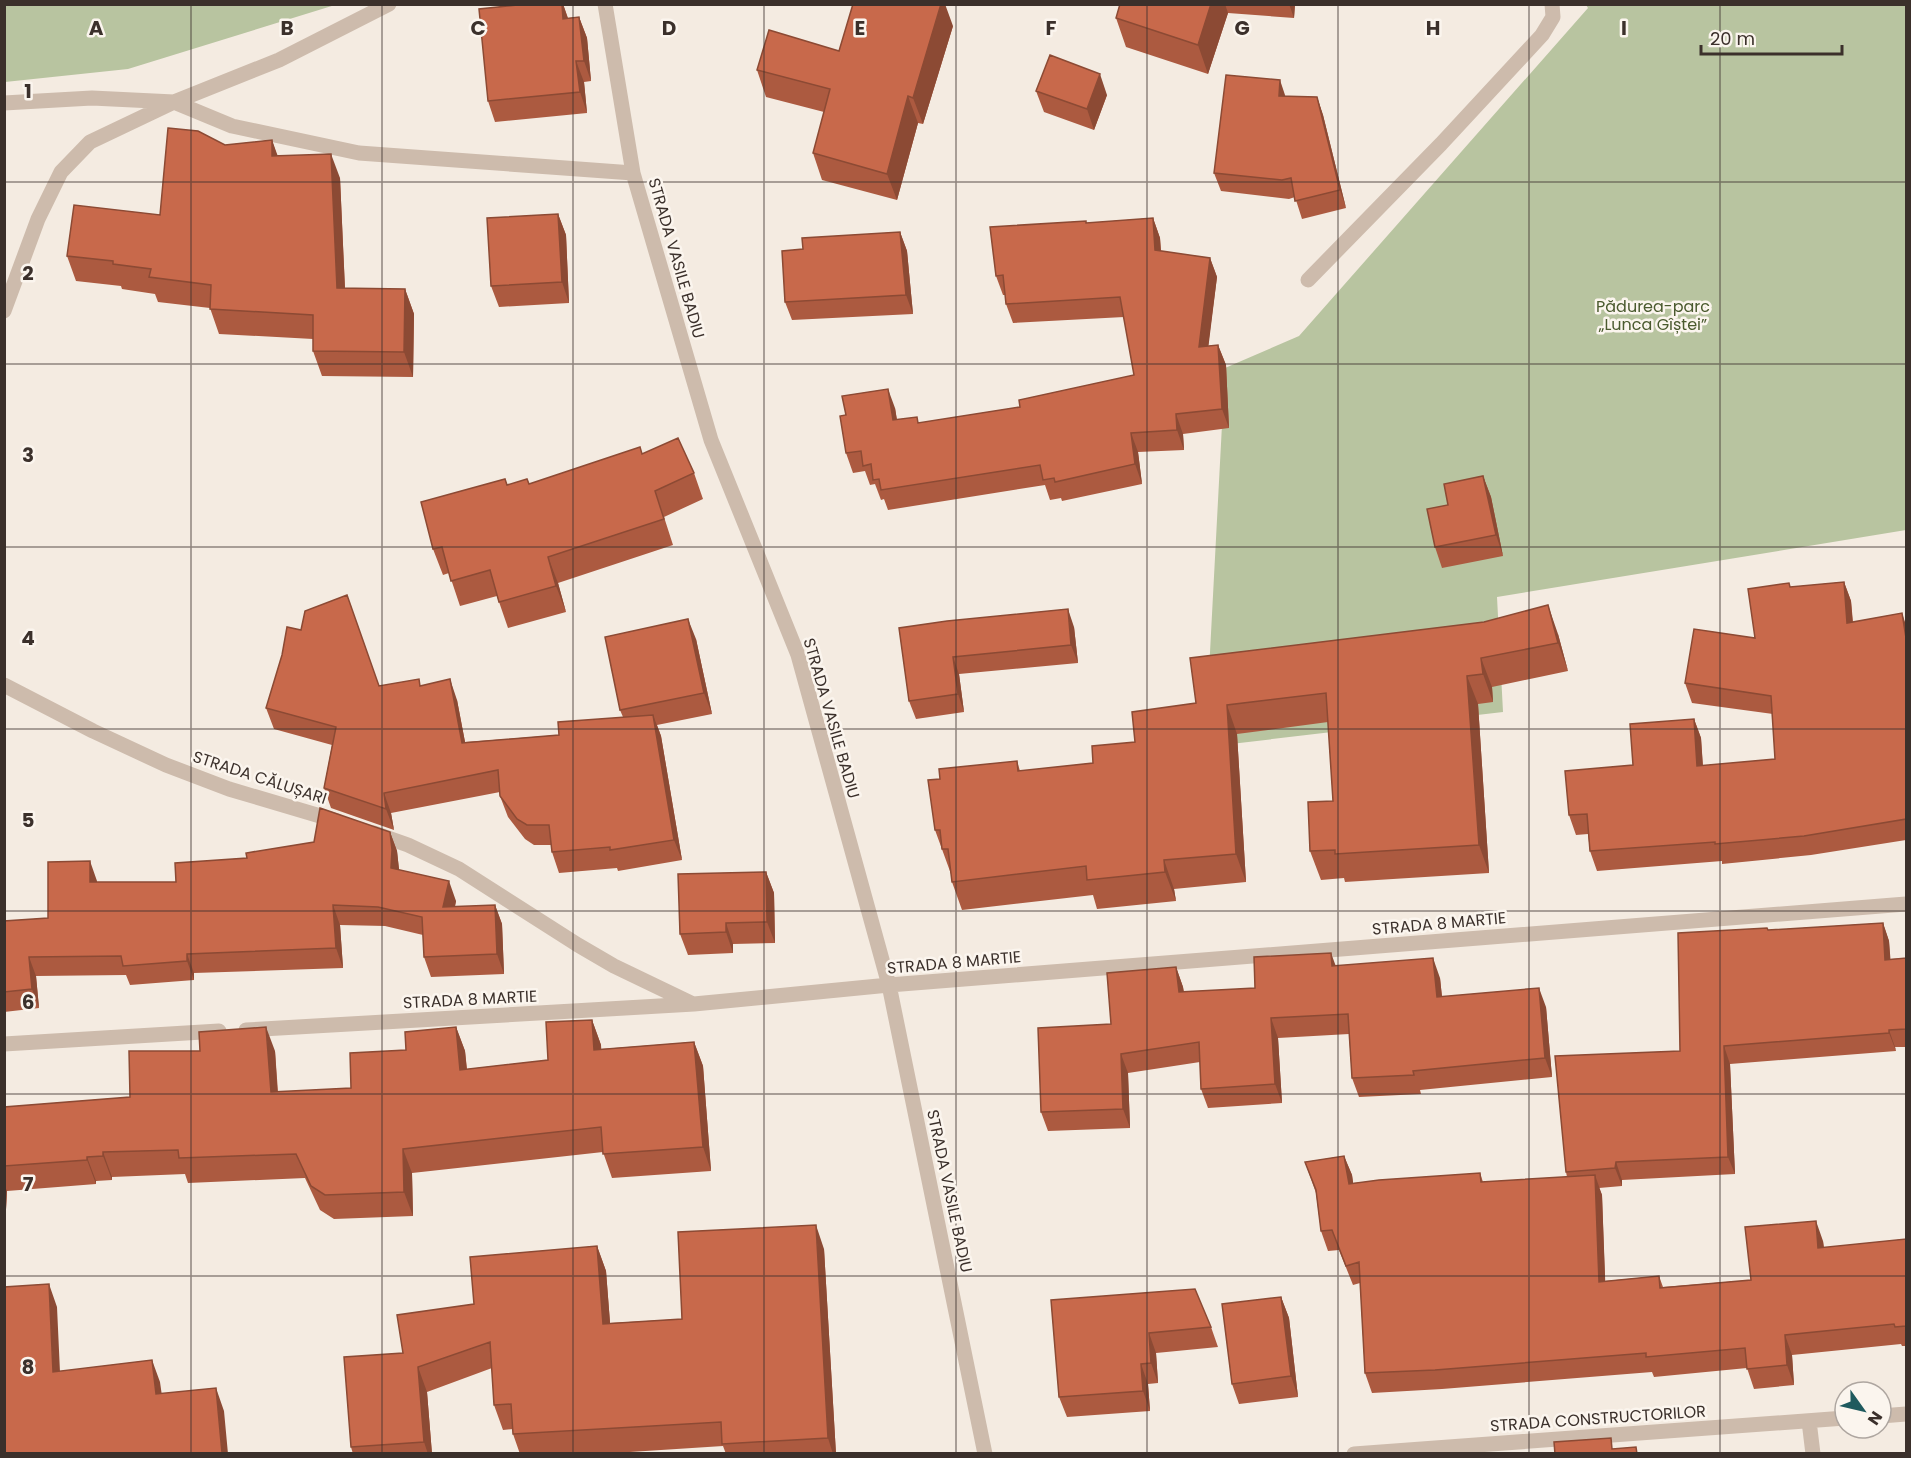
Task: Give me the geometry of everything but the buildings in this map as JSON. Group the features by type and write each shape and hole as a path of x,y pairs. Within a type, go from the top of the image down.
{"street":[{"path":"4,311 38,219 61,172 90,141 174,102 279,60 389,4"},
{"name":"STRADA VASILE BADIU","path":"605,4 633,174 711,440 798,655 889,985 985,1454"},
{"path":"1308,280 1441,144 1542,34 1553,17 1552,4"},
{"path":"4,103 93,98 174,102 232,126 359,153 633,174"},
{"name":"STRADA CĂLUȘARI","path":"4,685 93,731 166,765 229,789 309,811 408,845 459,869 614,966 694,1004"},
{"name":"STRADA 8 MARTIE","path":"4,1044 694,1004 889,985 1906,904"},
{"name":"STRADA CONSTRUCTORILOR","path":"1354,1454 1833,1419"},
{"path":"1809,1421 1813,1454"}],"green space":[{"path":"4,5 335,5 128,69 5,82"},
{"name":"Pădurea-parc „Lunca Gîștei”","path":"1586,5 1906,5 1906,530 1497,597 1503,712 1205,747 1225,368 1299,336 1588,8"}]}
